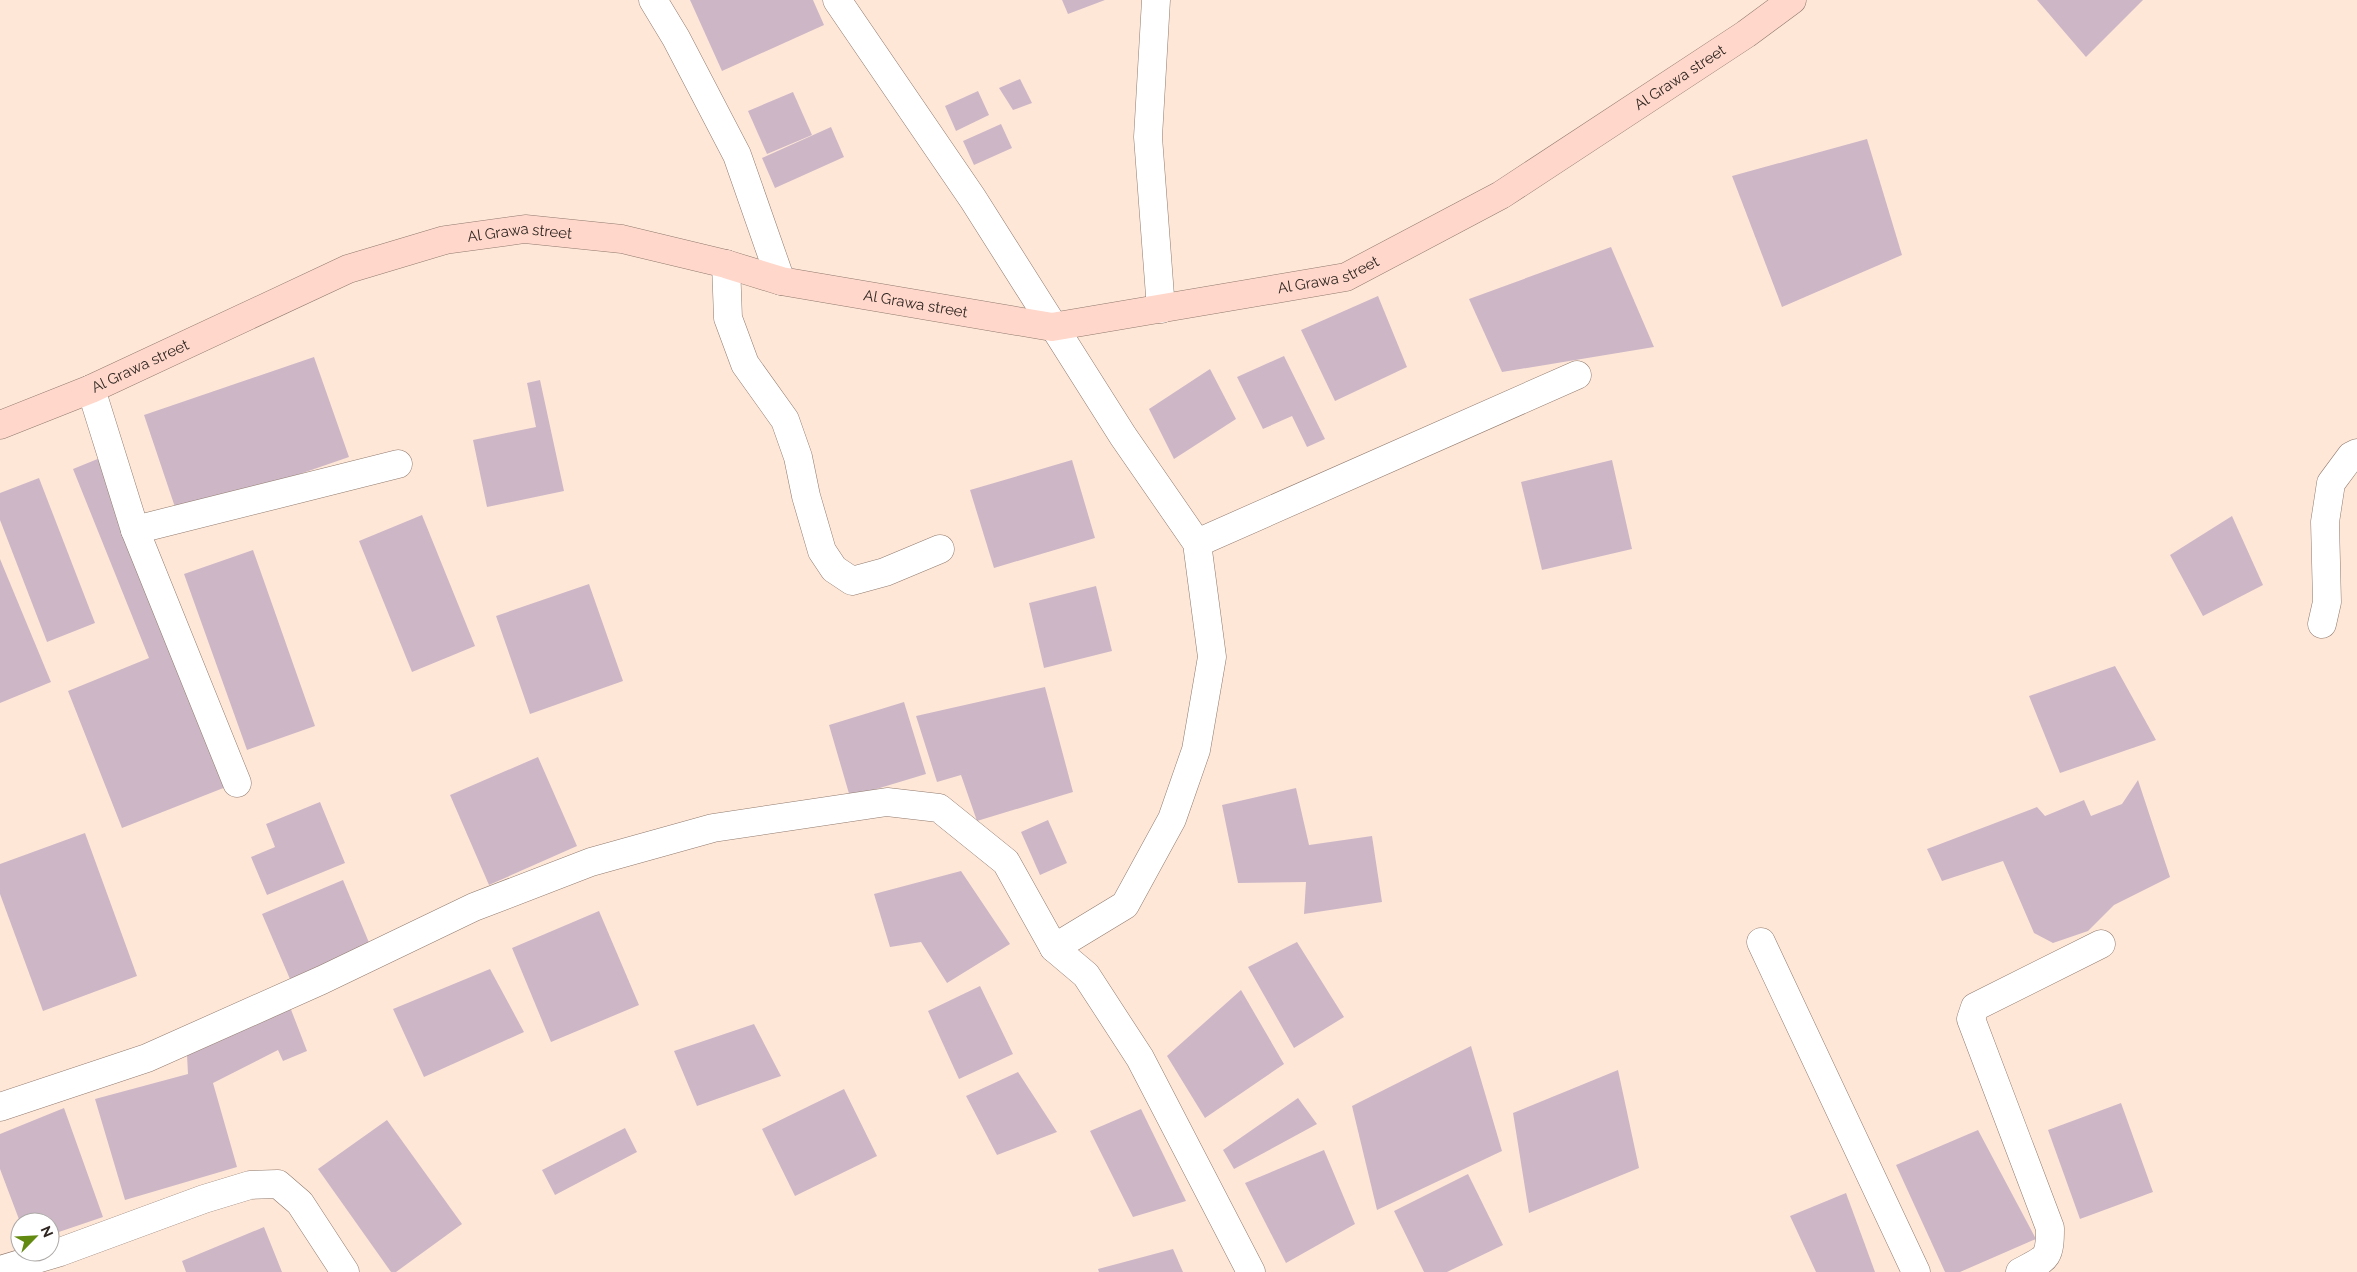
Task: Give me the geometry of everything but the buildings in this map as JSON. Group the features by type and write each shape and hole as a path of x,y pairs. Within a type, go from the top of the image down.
{"street":[{"path":"653,0 676,38 737,155 781,281"},
{"path":"837,0 972,199 1123,436 1197,543 1212,657 1196,750 1172,819 1124,904 1054,948"},
{"path":"1156,0 1148,137 1160,309"},
{"name":"Al Grawa street","path":"0,425 91,389 348,269 445,240 525,229 622,239 726,264 781,281 1052,326 1346,277 1501,195 1746,34 1792,0"},
{"path":"726,264 728,318 745,364 785,420 798,458 806,496 822,551 834,569 852,581 885,572 940,549"},
{"path":"1197,543 1577,376"},
{"path":"91,389 135,530 237,783"},
{"path":"2322,624 2327,602 2326,522 2331,483 2350,456 2357,453"},
{"path":"135,530 398,464"},
{"path":"0,1107 147,1058 322,980 474,907 591,862 713,828 887,802 939,808 1006,862 1054,948 1086,975 1140,1058 1251,1272"},
{"path":"1761,942 1916,1272"},
{"path":"2020,1272 2042,1260 2050,1251 2050,1228 1970,1019 1975,1007 2101,944"},
{"path":"0,1270 60,1252 214,1196 250,1185 278,1184 300,1203 344,1272"}]}
